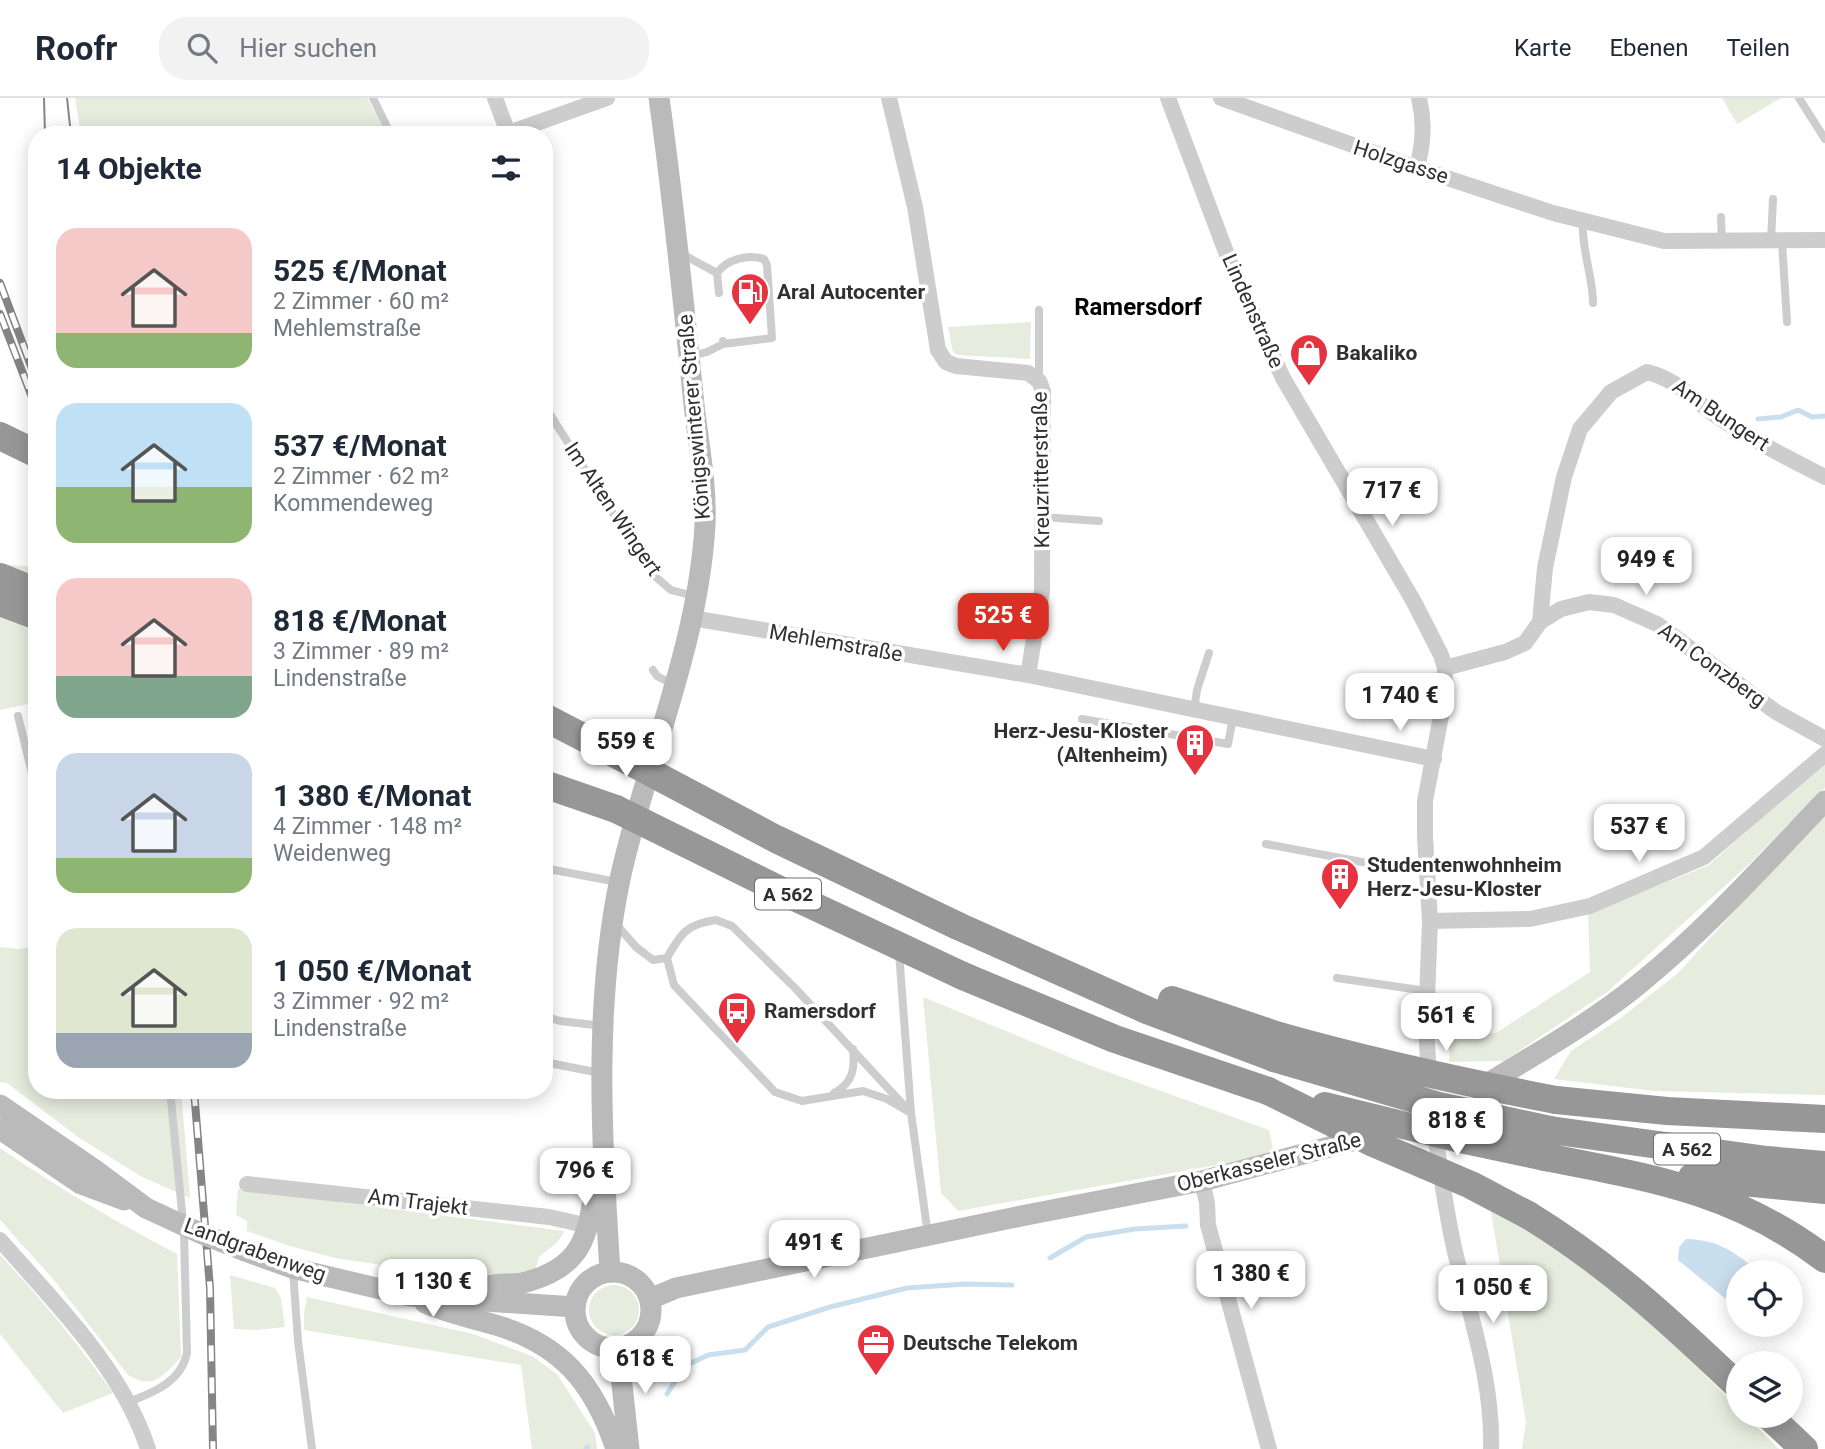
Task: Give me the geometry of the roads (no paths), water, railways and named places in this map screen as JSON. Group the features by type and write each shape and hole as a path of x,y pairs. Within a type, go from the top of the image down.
{"highway":[{"path":"0,436 28,450"},
{"path":"0,455 28,466"},
{"path":"0,577 28,588"},
{"path":"0,601 28,612"},
{"name":"A 562","path":"553,722 776,839 958,926 1616,1171"},
{"name":"A 562","path":"553,787 615,809 962,976 1115,1040 1268,1091 1433,1132 1547,1144 1825,1165"},
{"path":"1277,1047 1353,1057 1556,1100 1667,1111 1825,1119"},
{"path":"1268,1091 1373,1143 1471,1185 1569,1240 1609,1269 1726,1375"},
{"path":"1616,1171 1825,1190"},
{"path":"1616,1171 1696,1191 1754,1213 1781,1227 1825,1259"},
{"path":"1782,1428 1804,1449"}],"main road":[{"name":"Königswinterer Straße","path":"610,1272 602,1142 603,1026 607,957 628,848 676,686 692,618 705,523 701,450 694,412 679,252 659,98"},
{"name":"Oberkasseler Straße","path":"650,1299 676,1288 1202,1181 1313,1153 1432,1117 1592,1019 1638,985 1687,944 1733,899 1825,801"},
{"name":"Landgrabenweg","path":"0,1105 146,1208"},
{"name":"Landgrabenweg","path":"0,1129 81,1184 292,1268 410,1296 575,1307"},
{"path":"458,1300 489,1285 524,1283 567,1263 580,1248 589,1226 602,1142"},
{"path":"610,1272 627,1274 641,1284 650,1299 647,1327 635,1341 618,1348 599,1346 590,1341 578,1326 576,1298 592,1277 610,1272"},
{"path":"410,1296 451,1314 493,1324 529,1337 563,1360 590,1390 607,1422 616,1449"},
{"path":"618,1348 629,1449"}],"street":[{"path":"495,98 504,126"},
{"path":"528,126 607,98"},
{"name":"Kreuzritterstraße","path":"889,98 915,207 938,350 946,362 956,366 1028,373 1039,381 1042,391 1042,591 1028,675"},
{"name":"Lindenstraße","path":"1168,98 1231,268 1283,378 1414,602 1446,668 1444,700 1425,801 1430,921 1426,1025 1432,1117 1456,1258 1482,1357 1492,1424 1491,1449"},
{"name":"Holzgasse","path":"1221,98 1417,168 1583,222 1664,241 1825,240"},
{"path":"1417,168 1423,147 1424,119 1419,98"},
{"name":"Am Bungert","path":"1540,622 1545,568 1564,477 1580,429 1611,392 1647,372 1668,378 1714,415 1825,477"},
{"name":"Am Conzberg","path":"1446,668 1505,652 1525,643 1540,622 1561,609 1589,602 1614,604 1633,611 1688,645 1776,712 1825,739"},
{"name":"Mehlemstraße","path":"692,618 1028,675 1434,759"},
{"path":"1430,921 1530,919 1590,906 1704,857 1825,754"},
{"path":"1202,1181 1208,1225 1269,1449"},
{"name":"Am Trajekt","path":"247,1184 550,1217 589,1226"},
{"path":"0,1240 87,1341 129,1402 148,1449"}],"lane":[{"path":"373,98 387,126"},
{"path":"1799,98 1825,139"},
{"path":"1773,199 1787,322"},
{"path":"1721,217 1722,242"},
{"path":"1583,222 1582,236 1593,289 1593,303"},
{"path":"679,252 717,273"},
{"path":"689,357 707,352 723,341 772,338 767,265 764,259 758,257 733,260 722,266 717,273 719,293"},
{"path":"1039,310 1039,381"},
{"name":"Im Alten Wingert","path":"553,419 650,573 671,590 696,596"},
{"path":"1043,517 1099,520"},
{"path":"1194,710 1197,690 1209,653"},
{"path":"653,670 657,676 676,686"},
{"path":"18,716 28,757"},
{"path":"1082,719 1228,744 1233,718"},
{"path":"1266,844 1394,868 1426,867"},
{"path":"553,869 620,883"},
{"path":"716,920 733,926 853,1049 911,1113 887,1099 863,1091 802,1101 775,1092 674,985 667,958 679,936 697,923 716,920"},
{"path":"613,922 636,947 653,960 667,958"},
{"path":"898,939 911,1113 928,1235"},
{"path":"1337,978 1427,990"},
{"path":"553,1019 603,1026"},
{"path":"826,1098 842,1089 850,1079 855,1067 853,1049"},
{"path":"553,1064 602,1074"},
{"path":"129,1402 150,1394 174,1379 184,1367 187,1353 184,1232 171,1099"},
{"path":"292,1268 312,1449"}],"water":[{"path":"1686,1239 1708,1242 1726,1248 1743,1260 1726,1260 1726,1299 1678,1260 1679,1247"}],"waterway":[{"path":"1758,419 1781,417 1798,410 1812,417 1825,416"},
{"path":"1050,1258 1086,1237 1135,1229 1186,1226"},
{"path":"667,1394 685,1366 708,1355 745,1350 768,1327 830,1307 907,1288 965,1284 1012,1285"}],"tram line":[{"path":"44,98 45,126"},
{"path":"67,98 70,126"}],"railway":[{"path":"0,283 28,358"},
{"path":"0,314 28,387"},
{"path":"195,1099 210,1288 213,1449"}],"place":[{"name":"Aral Autocenter","path":"750,326"},
{"name":"Bakaliko","path":"1309,387"},
{"name":"Herz-Jesu-Kloster (Altenheim)","path":"1195,777"},
{"name":"Studentenwohnheim Herz-Jesu-Kloster","path":"1340,911"},
{"name":"Ramersdorf","path":"737,1045"},
{"name":"Deutsche Telekom","path":"876,1377"}],"district":[{"name":"Ramersdorf","path":"1138,307"}]}
